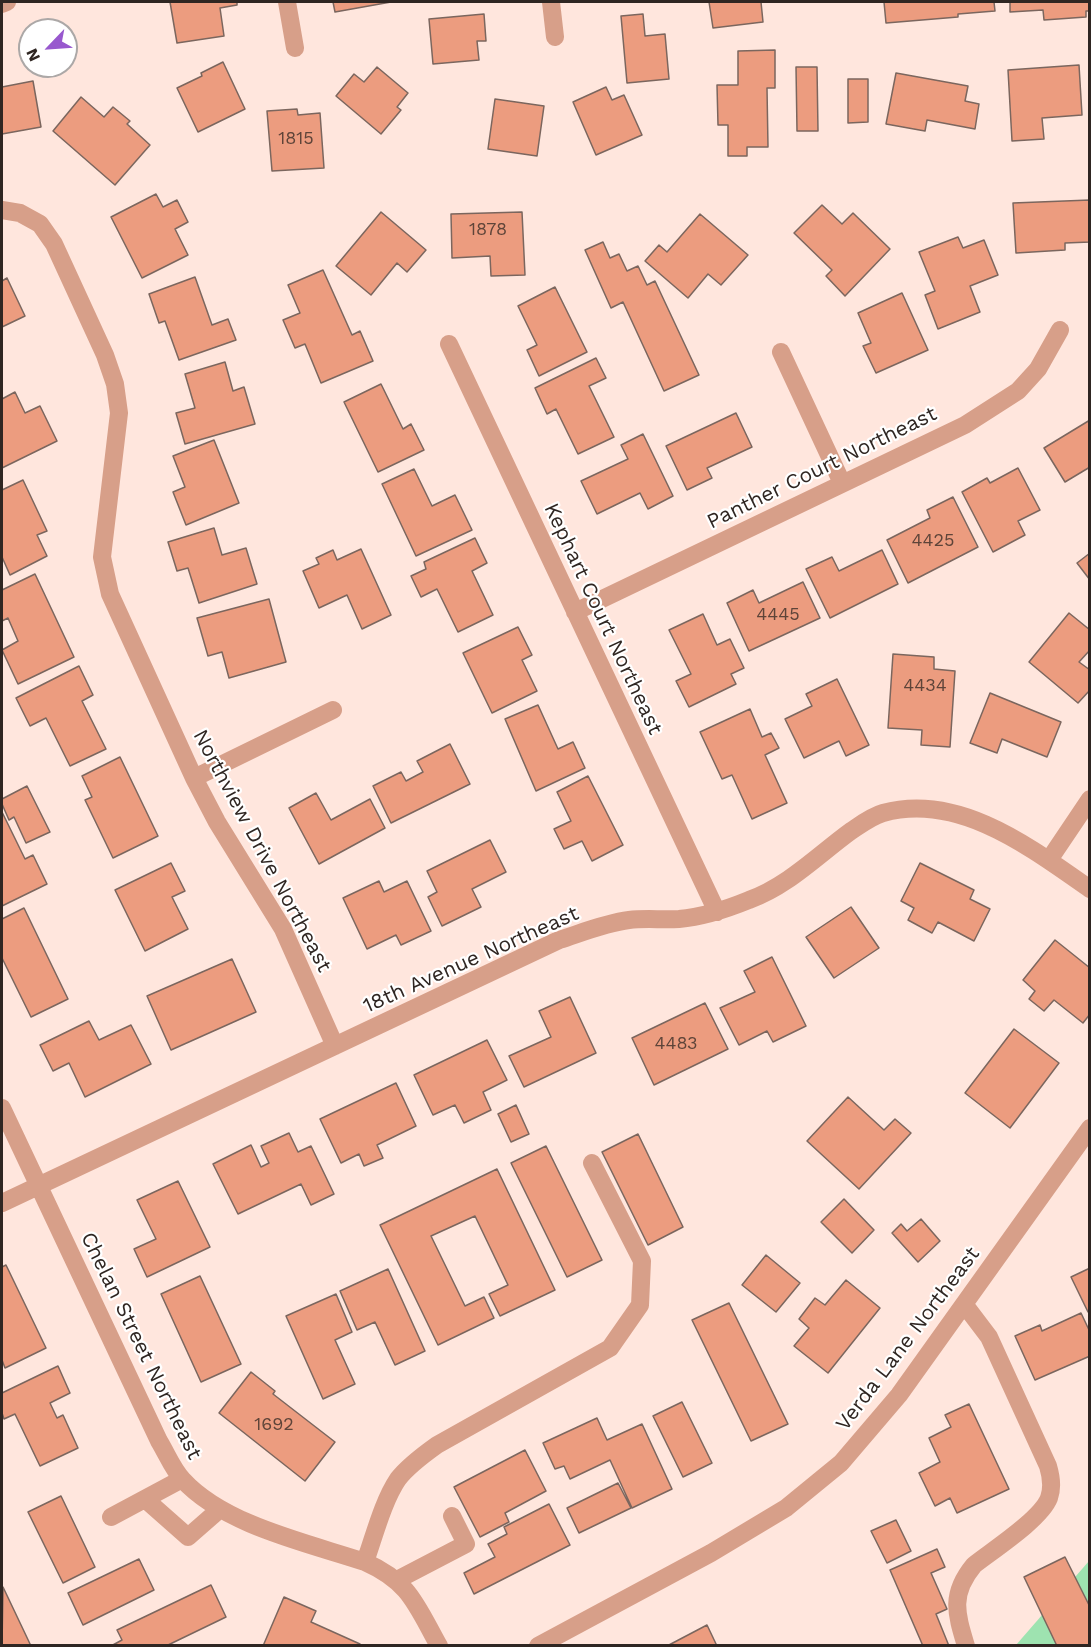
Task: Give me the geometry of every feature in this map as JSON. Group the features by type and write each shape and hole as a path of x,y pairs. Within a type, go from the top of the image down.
{"street":[{"path":"2,4 7,2"},
{"path":"287,2 295,48"},
{"path":"551,2 555,37"},
{"name":"Northview Drive Northeast","path":"2,210 20,213 40,224 54,244 105,355 115,384 118,413 102,557 110,594 194,778 283,929 335,1046"},
{"name":"Panther Court Northeast","path":"575,612 965,425 1018,391 1038,369 1059,330"},
{"name":"Kephart Court Northeast","path":"449,344 717,912"},
{"path":"781,352 842,483"},
{"path":"194,778 333,710"},
{"path":"1049,860 1089,799"},
{"name":"18th Avenue Northeast","path":"2,1203 559,940 628,920 680,919 717,912 753,899 816,860 851,831 880,814 910,808 978,820 1049,860 1089,889"},
{"name":"Chelan Street Northeast","path":"2,1108 159,1442 182,1479 207,1502 240,1521 365,1562 384,1571 397,1580 408,1593 439,1646"},
{"name":"Verda Lane Northeast","path":"538,1646 711,1553 786,1508 841,1463 899,1395 1089,1128"},
{"path":"365,1562 398,1480 415,1462 436,1445 610,1348 640,1305 642,1261 592,1163"},
{"path":"964,1304 989,1337 1048,1466 1052,1480 1050,1497 1042,1512 974,1565 965,1576 956,1602 957,1617 966,1646"},
{"path":"111,1517 182,1479"},
{"path":"145,1499 188,1537 220,1509"},
{"path":"397,1580 466,1544 452,1516"}],"green space":[{"path":"1089,1561 1089,1645 1016,1645"}],"building":[{"path":"170,2 237,2 237,5 220,8 224,36 177,43"},
{"path":"333,2 391,2 335,12"},
{"path":"709,2 761,2 763,22 713,28"},
{"path":"884,2 994,2 995,11 958,14 958,17 886,23"},
{"path":"1010,2 1090,2 1090,11 1086,11 1086,17 1044,20 1043,10 1010,12"},
{"path":"484,14 486,41 477,41 479,60 433,64 429,19"},
{"path":"643,14 645,36 665,34 669,79 627,83 621,16"},
{"path":"775,50 775,88 767,88 768,147 747,147 747,156 728,156 728,125 718,125 717,85 738,85 738,51"},
{"path":"223,62 245,109 198,132 177,88 202,76 201,73"},
{"path":"1079,65 1082,115 1042,118 1044,139 1012,141 1008,70"},
{"path":"377,67 408,93 397,107 401,110 381,134 336,96 354,74 364,82"},
{"path":"796,67 817,67 818,131 797,131"},
{"path":"896,73 968,86 965,101 979,104 975,129 927,120 925,131 886,124"},
{"path":"848,79 868,79 868,122 848,123"},
{"path":"33,81 41,127 2,134 2,87"},
{"path":"606,87 612,100 624,95 642,135 596,155 573,102"},
{"path":"81,97 104,117 113,107 130,121 127,124 150,145 115,185 53,131"},
{"path":"495,99 544,106 537,156 488,149"},
{"path":"297,109 298,115 320,113 324,168 272,171 267,111"},
{"path":"156,194 163,207 177,200 188,222 175,229 188,255 142,278 111,217"},
{"path":"1090,200 1090,242 1065,243 1065,250 1016,253 1013,203"},
{"path":"822,205 842,224 853,213 890,249 845,296 826,276 832,270 794,233"},
{"path":"381,212 426,250 407,272 397,263 371,295 336,266"},
{"path":"522,212 525,275 491,276 490,256 452,258 451,214"},
{"path":"700,214 748,255 721,285 708,274 688,298 645,261 659,245 667,252"},
{"path":"958,237 963,248 984,240 998,275 970,286 980,312 938,329 925,295 935,291 919,252"},
{"path":"603,242 610,258 619,254 627,271 638,266 647,285 655,281 699,375 664,391 623,302 611,308 585,250"},
{"path":"323,270 352,335 360,331 373,361 321,383 305,344 295,348 283,320 300,313 288,285"},
{"path":"195,277 212,325 228,319 236,340 179,360 165,321 159,323 149,294"},
{"path":"7,278 25,316 2,327 2,281"},
{"path":"555,287 587,352 539,376 527,350 537,345 518,306"},
{"path":"902,293 928,350 876,373 863,346 871,343 858,313"},
{"path":"596,358 606,378 589,386 614,437 578,454 556,409 547,414 535,388"},
{"path":"225,362 233,391 244,387 255,424 185,444 176,413 195,408 185,374"},
{"path":"381,384 403,429 411,424 424,450 378,472 344,402"},
{"path":"15,392 25,413 40,406 57,441 2,468 2,399"},
{"path":"736,413 752,447 707,468 712,478 687,490 666,446"},
{"path":"1090,420 1090,467 1065,482 1044,448"},
{"path":"643,434 673,496 648,509 640,493 597,514 581,481 628,459 621,445"},
{"path":"214,440 239,503 186,525 173,492 185,487 173,456"},
{"path":"1018,468 1040,510 1018,521 1025,535 993,552 962,492 987,478 990,483"},
{"path":"414,469 432,506 455,495 472,530 416,556 382,484"},
{"path":"23,480 47,531 37,535 47,556 10,575 2,557 2,490"},
{"path":"953,497 978,547 908,583 887,540 930,518 927,510"},
{"path":"214,528 222,555 246,548 257,584 199,603 188,568 177,571 168,542"},
{"path":"475,538 487,563 472,571 493,615 458,632 437,589 421,597 411,576 426,569 424,562"},
{"path":"361,549 391,615 362,629 347,595 319,608 303,571 319,564 316,558 333,550 337,560"},
{"path":"882,550 898,584 830,618 806,569 832,557 839,571"},
{"path":"1090,553 1090,580 1077,563"},
{"path":"35,574 74,657 18,684 2,650 18,641 8,618 2,621 2,590"},
{"path":"803,582 820,618 749,651 727,603 753,590 759,603"},
{"path":"269,599 286,662 229,678 222,652 208,656 197,618"},
{"path":"1069,613 1090,630 1090,650 1079,662 1090,670 1090,690 1078,703 1029,662"},
{"path":"703,614 717,645 730,639 744,668 731,674 736,684 689,707 676,681 691,674 669,630"},
{"path":"518,627 532,655 522,660 537,691 492,713 463,653"},
{"path":"893,654 934,657 934,669 955,671 950,747 921,745 922,730 888,728"},
{"path":"79,666 93,695 82,701 106,749 70,766 46,718 30,726 16,698"},
{"path":"837,679 869,745 846,756 839,741 804,758 785,719 812,706 806,694"},
{"path":"990,693 1061,722 1047,757 1002,739 997,753 970,743"},
{"path":"538,705 558,749 573,742 585,768 536,791 505,719"},
{"path":"750,709 762,737 771,733 779,748 765,755 787,803 752,819 732,775 722,779 700,732"},
{"path":"450,744 470,784 391,823 373,786 401,772 406,781 423,772 417,761"},
{"path":"120,757 158,836 113,858 85,800 92,797 82,776"},
{"path":"588,776 623,845 592,861 582,841 564,849 554,829 571,821 557,792"},
{"path":"27,786 50,832 26,843 14,817 9,820 2,799"},
{"path":"316,793 331,820 370,799 385,828 319,864 289,808"},
{"path":"2,812 25,859 33,855 47,884 2,906"},
{"path":"490,840 506,872 472,889 481,907 442,926 428,897 437,892 427,871"},
{"path":"171,863 185,891 172,897 188,929 145,951 115,890"},
{"path":"920,863 974,890 970,899 990,909 974,941 938,922 932,933 908,920 914,908 901,901"},
{"path":"379,881 384,892 407,881 431,931 401,945 396,935 367,949 343,898"},
{"path":"851,907 879,948 834,978 806,937"},
{"path":"24,908 68,999 31,1017 2,958 2,919"},
{"path":"1055,940 1090,968 1090,1014 1083,1023 1054,1000 1044,1011 1029,999 1035,991 1023,980"},
{"path":"772,957 806,1026 773,1042 767,1031 739,1045 720,1008 755,992 744,971"},
{"path":"232,959 256,1012 171,1050 147,996"},
{"path":"570,997 596,1053 524,1087 509,1056 551,1037 539,1011"},
{"path":"705,1003 728,1049 654,1085 632,1038"},
{"path":"89,1021 99,1040 131,1025 151,1064 85,1097 69,1063 53,1071 40,1045"},
{"path":"1014,1029 1059,1063 1010,1128 965,1093"},
{"path":"487,1040 507,1080 483,1092 491,1110 464,1123 455,1105 433,1115 414,1075"},
{"path":"396,1083 416,1126 377,1145 383,1158 364,1166 359,1154 341,1163 320,1119"},
{"path":"848,1097 884,1130 895,1119 911,1133 859,1189 807,1141"},
{"path":"516,1105 529,1134 511,1142 498,1114"},
{"path":"289,1133 298,1152 311,1146 334,1194 311,1205 301,1184 238,1214 213,1164 251,1145 261,1167 269,1163 261,1146"},
{"path":"638,1134 683,1227 648,1245 602,1152"},
{"path":"546,1146 602,1260 567,1277 511,1163"},
{"path":"497,1169 555,1290 500,1316 489,1294 508,1285 475,1216 431,1236 465,1306 484,1297 494,1318 438,1345 380,1225"},
{"path":"178,1181 210,1247 147,1277 134,1249 156,1239 137,1200"},
{"path":"844,1199 874,1230 852,1253 821,1222"},
{"path":"921,1219 940,1241 918,1262 892,1233 901,1224 907,1231"},
{"path":"766,1255 800,1283 776,1312 742,1285"},
{"path":"6,1265 46,1348 5,1368 2,1360 2,1267"},
{"path":"1090,1268 1090,1311 1088,1312 1071,1277"},
{"path":"388,1269 425,1351 395,1365 375,1322 357,1330 340,1291"},
{"path":"200,1276 241,1364 201,1382 161,1294"},
{"path":"846,1280 880,1308 828,1373 794,1346 809,1328 799,1319 815,1298 825,1305"},
{"path":"336,1294 352,1332 335,1340 355,1384 323,1399 286,1316"},
{"path":"729,1303 788,1424 751,1441 692,1320"},
{"path":"1081,1313 1090,1332 1090,1356 1035,1380 1015,1336 1040,1325 1042,1331"},
{"path":"58,1366 70,1393 50,1403 57,1418 63,1415 78,1448 40,1466 15,1414 4,1419 2,1393"},
{"path":"251,1372 275,1391 273,1394 335,1442 305,1481 219,1413"},
{"path":"682,1402 712,1463 683,1477 653,1416"},
{"path":"969,1404 1009,1489 957,1513 950,1498 935,1506 919,1473 940,1462 929,1438 951,1427 945,1415"},
{"path":"597,1418 607,1440 642,1424 672,1489 632,1508 610,1460 570,1479 564,1466 555,1469 543,1443"},
{"path":"525,1450 546,1491 505,1513 509,1522 480,1537 454,1487"},
{"path":"618,1483 631,1508 579,1533 567,1508"},
{"path":"61,1496 95,1567 63,1583 28,1512"},
{"path":"549,1504 570,1545 474,1594 464,1573 495,1557 488,1544 507,1534 504,1527"},
{"path":"896,1520 911,1551 887,1563 871,1531"},
{"path":"937,1549 945,1567 931,1573 947,1609 936,1614 949,1646 923,1646 890,1570"},
{"path":"1065,1557 1090,1607 1090,1646 1057,1646 1024,1577"},
{"path":"139,1559 154,1590 83,1625 68,1593"},
{"path":"211,1585 226,1617 166,1646 111,1646 122,1640 117,1630"},
{"path":"3,1587 31,1646 2,1646"},
{"path":"284,1597 316,1611 311,1622 360,1644 359,1646 263,1646"},
{"path":"707,1625 717,1646 667,1646"}]}
